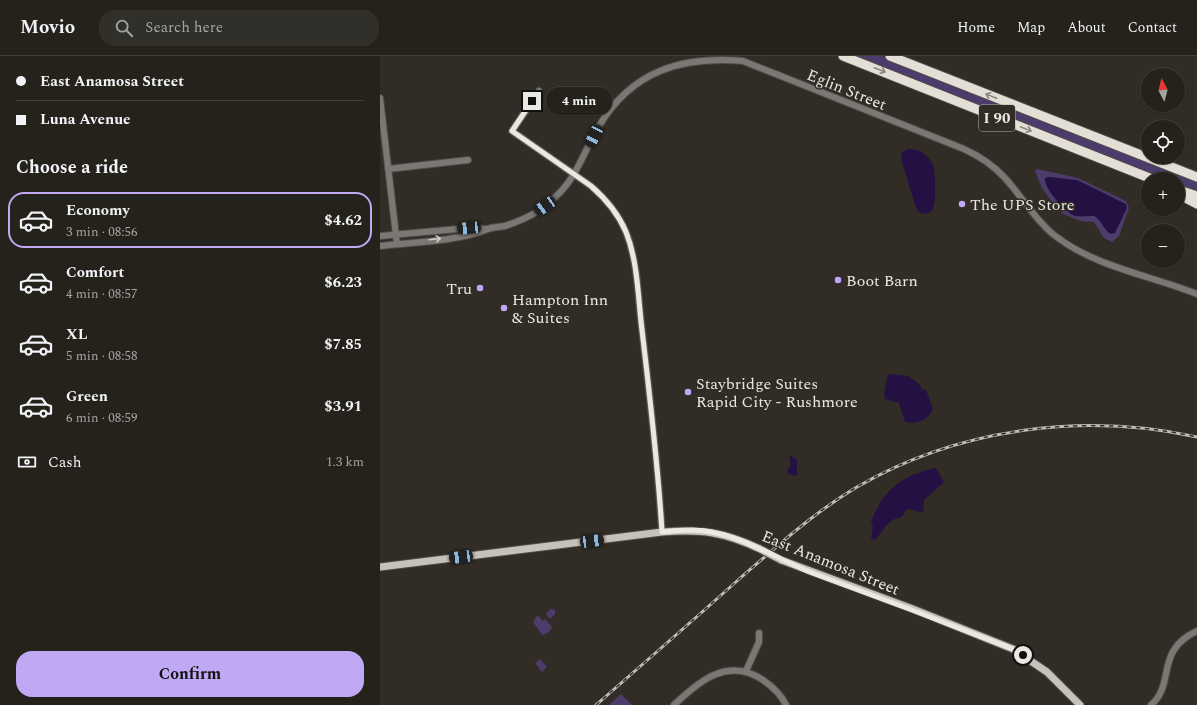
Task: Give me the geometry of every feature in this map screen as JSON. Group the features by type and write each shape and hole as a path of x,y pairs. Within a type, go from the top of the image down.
{"highway":[{"name":"I 90","path":"844,56 1141,175"},
{"name":"I 90","path":"890,56 1197,177"},
{"path":"1052,121 1141,153"},
{"path":"1172,164 1197,173"},
{"path":"1117,165 1141,177"},
{"path":"1185,192 1197,196"},
{"path":"1185,198 1197,204"}],"main road":[{"name":"East Anamosa Street","path":"380,567 662,532 693,530 721,534 743,541 781,560 913,609 1013,649 1047,672 1080,705"}],"street":[{"name":"Eglin Street","path":"380,246 469,235 513,223 537,212 556,197 575,175 599,126 627,90 647,76 668,65 689,59 718,57 743,61 964,149 994,167 1045,227 1076,250 1115,266 1167,282 1197,294"},
{"path":"539,91 512,131 597,191 612,207 623,225 630,244 654,427 662,532"},
{"path":"380,98 397,244"},
{"path":"388,169 468,160"},
{"name":"Eglin Street","path":"380,236 469,228 488,229"},
{"path":"1151,705 1161,689 1172,653 1181,642 1197,631"},
{"path":"746,671 759,642 759,633"},
{"path":"674,705 708,677 731,671 746,671 775,689 786,705"}],"shaded area":[{"path":"856,56 882,56 1141,159 1141,164 1154,164 1174,172 1146,172"},
{"path":"908,149 923,153 929,158 934,168 935,200 933,209 926,214 920,213 916,208 901,159 902,152"},
{"path":"1037,169 1078,178 1126,201 1129,208 1119,236 1112,242 1104,238 1094,222 1080,221 1063,214 1042,188 1035,171"},
{"path":"1185,176 1197,181 1197,191 1185,187"},
{"path":"1049,177 1077,180 1126,204 1127,208 1115,233 1111,234 1108,232 1094,216 1075,216 1066,210 1051,194 1045,182 1045,178"},
{"path":"888,374 908,376 918,383 922,389 926,390 933,409 925,419 914,423 905,422 899,403 885,399 884,394"},
{"path":"789,455 797,460 797,475 795,476 788,473 788,469 791,465"},
{"path":"936,468 944,482 924,500 923,513 911,509 906,510 902,517 888,523 878,537 874,540 871,538 873,527 871,522 881,501 888,493 895,486 913,475"},
{"path":"550,609 555,610 555,614 550,619 546,614"},
{"path":"537,616 540,617 542,621 545,619 552,627 549,632 542,635 533,622"},
{"path":"540,659 547,667 542,672 535,663"},
{"path":"621,694 632,705 609,705"}],"railway":[{"path":"596,705 810,519 857,487 896,467 937,451 979,439 1022,430 1066,426 1110,426 1154,430 1197,437"}],"place":[{"name":"The UPS Store","path":"962,204"},
{"name":"Boot Barn","path":"838,280"},
{"name":"Tru","path":"480,288"},
{"name":"Hampton Inn & Suites","path":"504,308"},
{"name":"Staybridge Suites Rapid City - Rushmore","path":"688,392"}],"route":[{"path":"532,101 512,131 603,196 620,219 629,240 637,287 653,423 662,532 693,530 721,534 743,541 781,560 913,609 1013,649 1023,655"}]}
